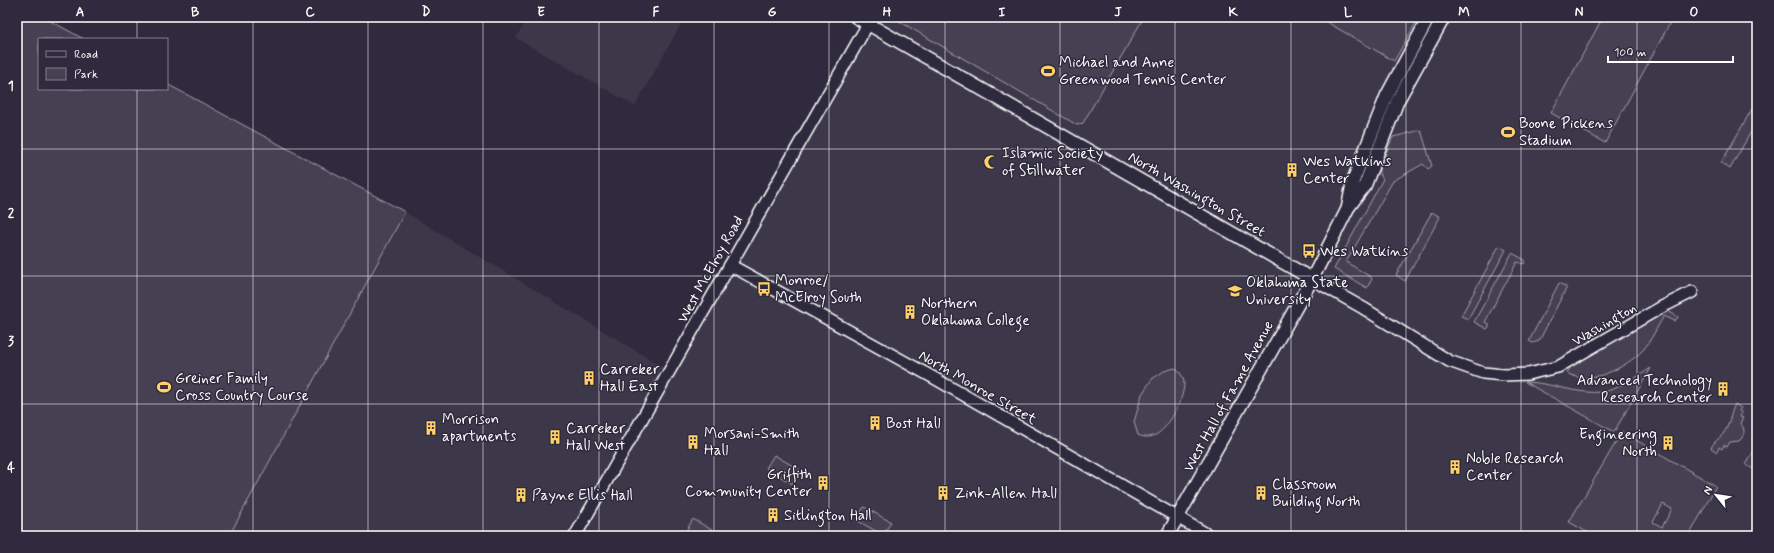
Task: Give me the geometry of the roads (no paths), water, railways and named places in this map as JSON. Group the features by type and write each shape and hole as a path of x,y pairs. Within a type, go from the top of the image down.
{"main road":[{"name":"North Washington Street","path":"856,17 870,20 1312,279"},
{"name":"West Hall of Fame Avenue","path":"1348,208 1353,181 1387,94 1429,17"},
{"name":"West Hall of Fame Avenue","path":"1167,536 1312,279 1348,208 1365,185 1398,100 1444,17"}],"street":[{"name":"West McElroy Road","path":"575,536 659,386 870,20"},
{"name":"North Monroe Street","path":"730,265 848,329 1119,484 1178,516 1210,536"},
{"name":"North Washington Street","path":"1312,279 1457,365 1484,373 1504,375 1528,374"},
{"name":"Washington","path":"1528,374 1558,367 1660,308 1692,292"}],"place":[{"name":"Michael and Anne Greenwood Tennis Center","path":"1048,71"},
{"name":"Boone Pickens Stadium","path":"1508,132"},
{"name":"Islamic Society of Stillwater","path":"991,162"},
{"name":"Wes Watkins Center","path":"1292,170"},
{"name":"Wes Watkins","path":"1309,251"},
{"name":"Monroe/ McElroy South","path":"764,289"},
{"name":"Oklahoma State University","path":"1235,291"},
{"name":"Northern Oklahoma College","path":"910,312"},
{"name":"Carreker Hall East","path":"589,378"},
{"name":"Greiner Family Cross Country Course","path":"164,387"},
{"name":"Advanced Technology Research Center","path":"1723,389"},
{"name":"Bost Hall","path":"875,423"},
{"name":"Morrison apartments","path":"431,428"},
{"name":"Carreker Hall West","path":"555,437"},
{"name":"Morsani-Smith Hall","path":"693,442"},
{"name":"Engineering North","path":"1668,443"},
{"name":"Noble Research Center","path":"1455,467"},
{"name":"Griffith Community Center","path":"823,483"},
{"name":"Zink-Allen Hall","path":"943,493"},
{"name":"Classroom Building North","path":"1261,493"},
{"name":"Payne Ellis Hall","path":"521,495"},
{"name":"Sitlington Hall","path":"773,515"}]}
